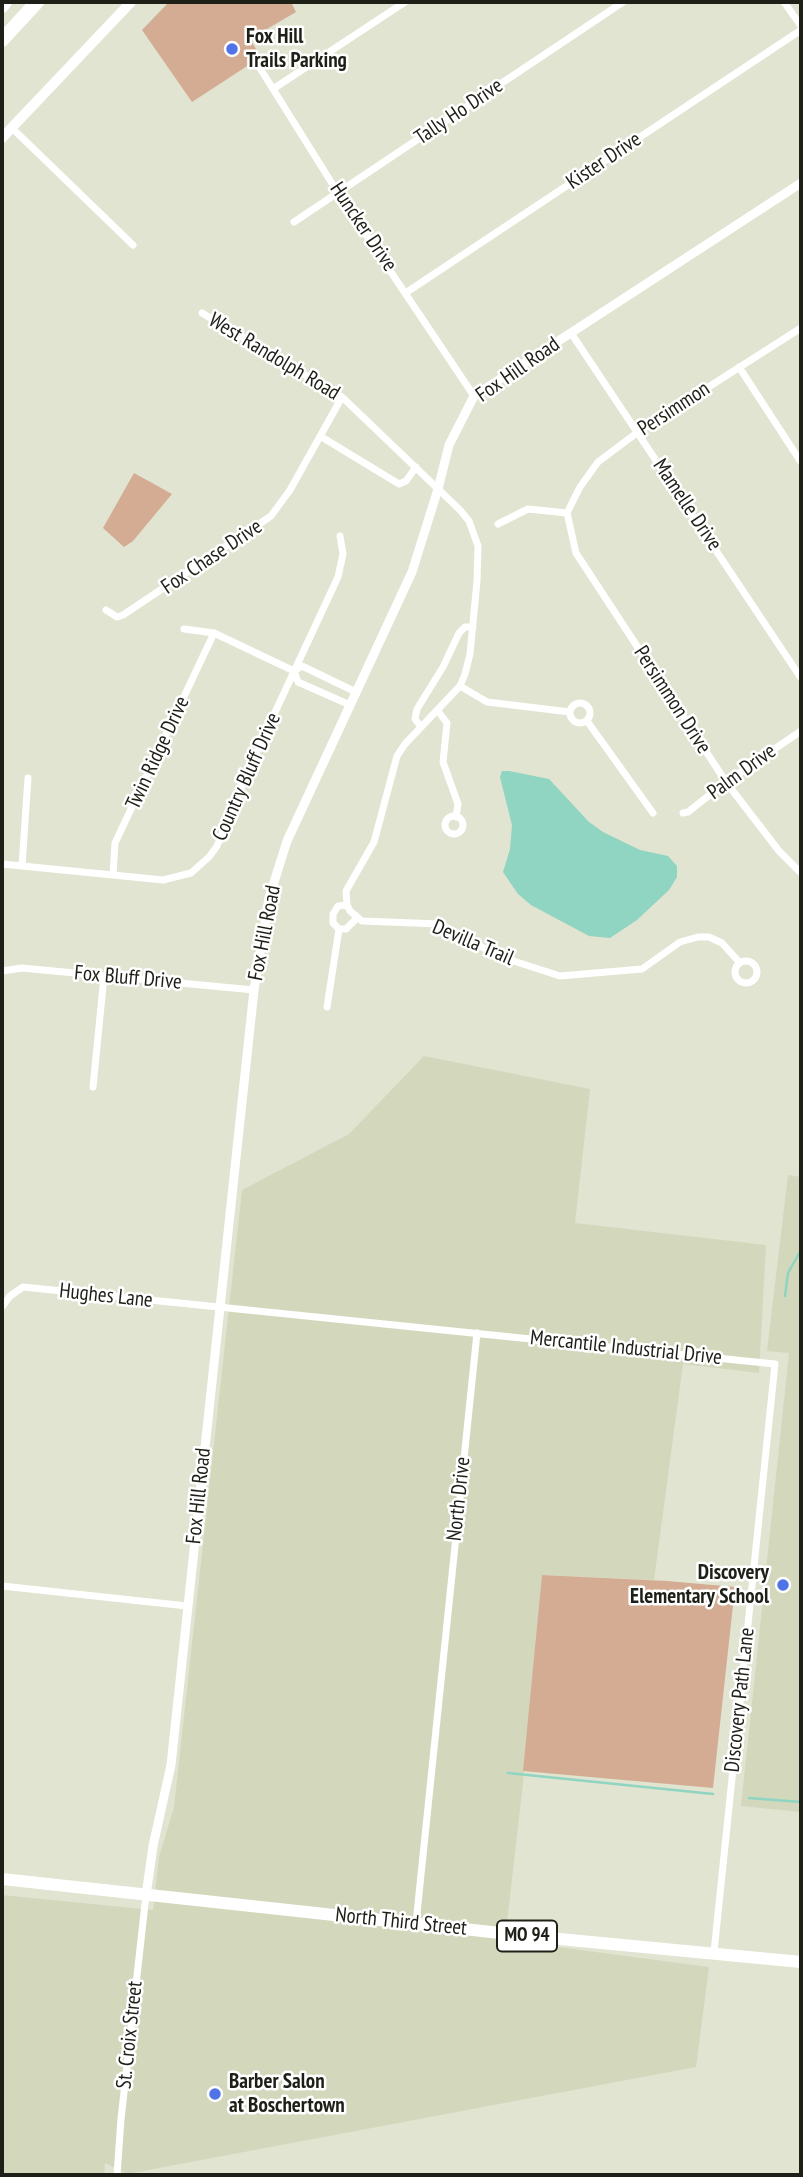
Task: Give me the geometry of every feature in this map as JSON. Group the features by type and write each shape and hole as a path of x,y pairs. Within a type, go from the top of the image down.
{"highway":[{"path":"2,6 5,2"},
{"path":"2,40 37,2"}],"main road":[{"path":"2,138 131,2"},
{"name":"North Third Street","path":"2,1880 801,1962"}],"street":[{"path":"273,89 405,2"},
{"name":"Tally Ho Drive","path":"294,222 623,2"},
{"path":"784,2 801,28"},
{"name":"Kister Drive","path":"407,292 801,28"},
{"name":"Huncker Drive","path":"253,57 338,193 407,292 474,396"},
{"path":"12,128 134,245"},
{"name":"Fox Hill Road","path":"146,1895 154,1842 171,1765 254,990 269,898 287,841 412,572 449,445 474,396 801,183"},
{"name":"West Randolph Road","path":"202,313 342,397 438,489"},
{"name":"Persimmon","path":"568,513 580,487 598,462 638,432 801,328"},
{"name":"Mamelle Drive","path":"571,333 801,678"},
{"path":"739,367 801,463"},
{"name":"Fox Chase Drive","path":"106,610 113,616 123,615 271,516 290,490 342,397"},
{"path":"320,436 399,484 407,481 416,467"},
{"path":"347,905 338,906 333,914 333,923 339,929 346,929 357,918 347,905 346,891 374,842 397,756 460,686 470,654 478,546 469,521 438,489"},
{"path":"498,524 528,509 568,513"},
{"name":"Persimmon Drive","path":"568,513 576,553 726,782 779,851 801,873"},
{"name":"Country Bluff Drive","path":"2,864 163,880 181,877 198,868 217,846 338,577 343,554 340,536"},
{"path":"421,727 415,719 417,709 443,667 459,633 464,627 473,627"},
{"path":"184,629 214,633 294,671 298,682 349,705"},
{"name":"Twin Ridge Drive","path":"113,875 116,843 214,633"},
{"path":"294,671 302,666 356,692"},
{"path":"460,686 487,702 570,712"},
{"path":"576,704 586,704 591,712 587,721 581,724 574,722 570,712 576,704"},
{"path":"438,711 447,723 443,762 458,804 456,817"},
{"path":"587,721 653,813"},
{"name":"Palm Drive","path":"683,813 801,730"},
{"path":"22,866 29,778"},
{"name":"Devilla Trail","path":"357,918 372,922 440,924 498,956 561,976 642,969 680,942 698,937 709,937 722,943 740,963"},
{"path":"327,1007 339,929"},
{"name":"Fox Bluff Drive","path":"2,971 22,968 254,990"},
{"path":"93,1087 104,976"},
{"name":"Hughes Lane","path":"2,1307 10,1296 23,1287 219,1307"},
{"path":"219,1307 477,1333"},
{"name":"Mercantile Industrial Drive","path":"477,1333 775,1364"},
{"name":"North Drive","path":"416,1923 477,1333"},
{"name":"Discovery Path Lane","path":"713,1952 775,1364"},
{"path":"2,1586 187,1606"},
{"name":"St. Croix Street","path":"117,2175 146,1895"}],"shaded area":[{"path":"169,2 291,2 296,12 250,39 261,57 192,102 142,30"},
{"path":"134,473 172,494 133,541 124,547 103,528"},
{"path":"424,1056 590,1089 575,1223 766,1245 759,1373 683,1364 654,1580 542,1575 505,1940 709,1967 696,2067 127,2174 105,2163 104,2175 2,2175 2,1895 153,1910 159,1857 174,1807 242,1190 349,1134"},
{"name":"Discovery Elementary School","path":"788,1175 801,1177 801,1812 741,1806 789,1353 767,1351"},
{"path":"542,1575 735,1587 713,1788 523,1771"}],"water":[{"path":"502,771 549,779 589,822 603,832 640,850 668,856 677,866 677,877 669,890 637,920 610,938 589,936 531,905 518,894 503,872 510,849 512,825 500,777"}],"waterway":[{"path":"785,1296 788,1273 801,1250"},
{"path":"508,1773 713,1794"},
{"path":"749,1798 801,1802"}],"place":[{"name":"Fox Hill Trails Parking","path":"232,49"},
{"name":"Discovery Elementary School","path":"783,1585"},
{"name":"Barber Salon at Boschertown","path":"215,2094"}]}
